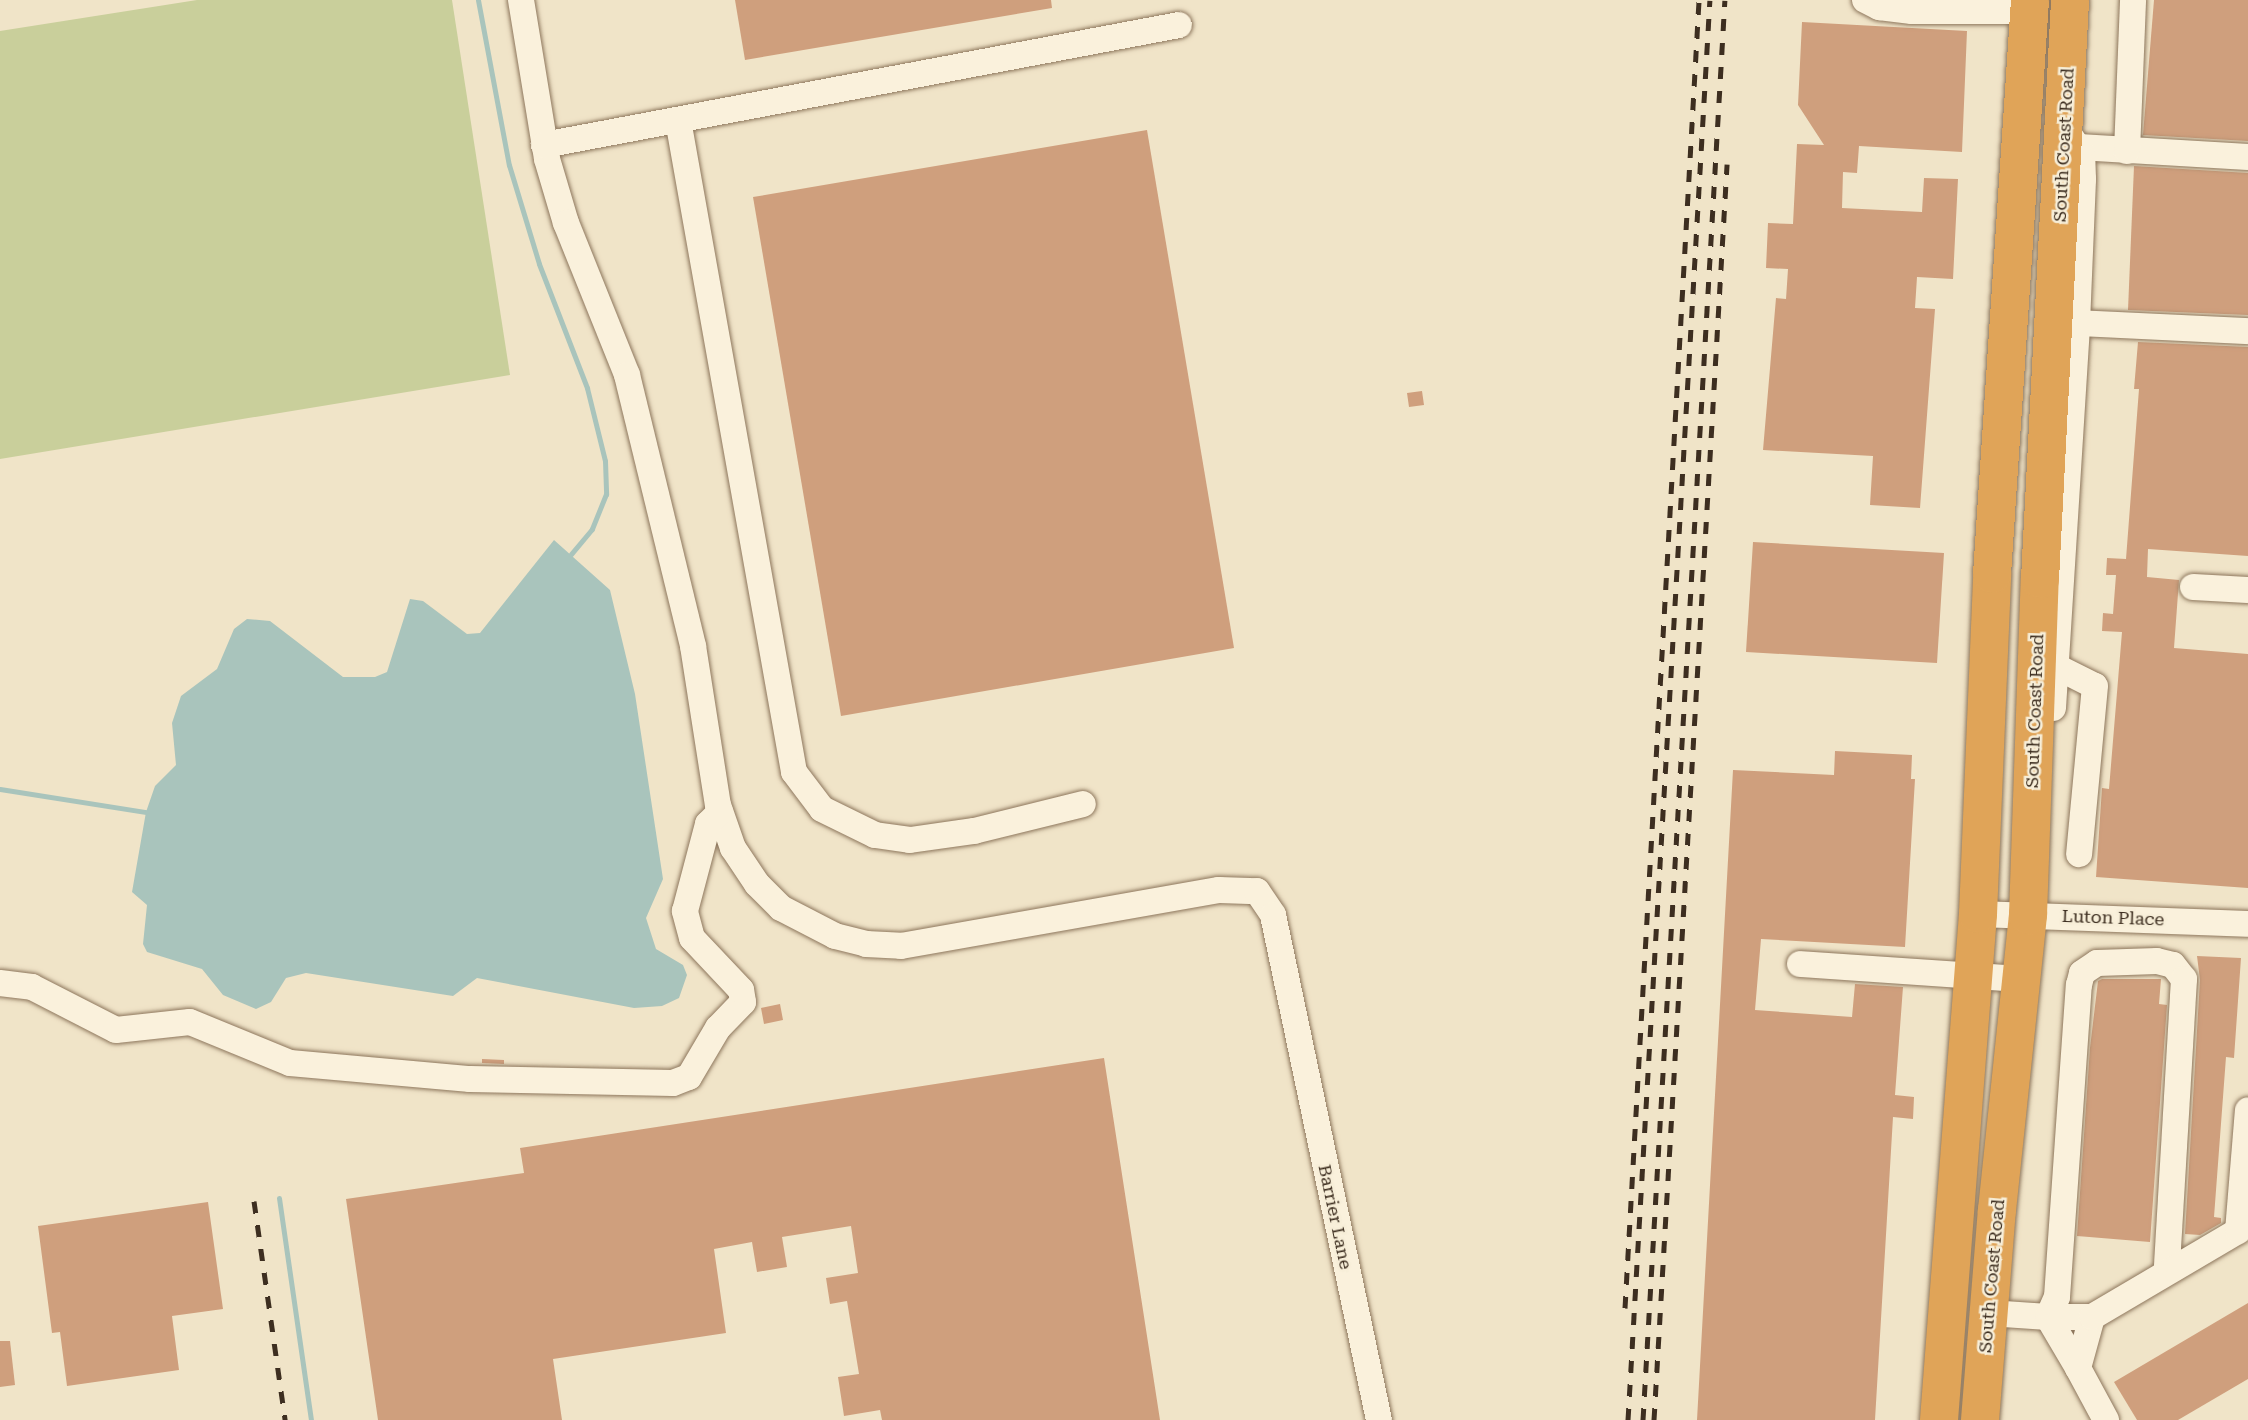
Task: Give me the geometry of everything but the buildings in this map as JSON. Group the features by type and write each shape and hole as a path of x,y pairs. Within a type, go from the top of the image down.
{"highway":[{"name":"South Coast Road","path":"1980,1420 1997,1210 2021,979 2033,915 2040,579 2066,323 2072,138 2070,0"},
{"path":"1939,1420 1952,1206 1978,914 1992,574 2030,6"},
{"path":"1992,574 2040,579"},
{"path":"1952,1206 1997,1210"}],"street":[{"path":"0,983 32,987 116,1030 190,1022 290,1063 483,1080 673,1083 689,1077 718,1028 743,1002 741,990 692,938 685,911 708,824 720,812 693,646 627,375 566,223 544,145 521,0"},
{"path":"1865,0 1879,7 1912,10 2030,6"},
{"path":"2127,151 2133,0"},
{"path":"544,145 1179,26"},
{"path":"678,120 794,772 822,809 875,835 910,840 974,831 1083,804"},
{"path":"2072,138 2127,151 2248,158"},
{"path":"2033,915 2057,667 2066,323 2248,331"},
{"path":"2193,587 2248,590"},
{"path":"2057,667 2095,686 2079,854"},
{"name":"Barrier Lane","path":"720,812 733,848 757,884 781,908 835,936 866,944 901,946 1219,890 1257,891 1273,915 1291,1014 1379,1420"},
{"name":"Luton Place","path":"1978,914 2248,923"},
{"path":"2048,1317 2057,1297 2079,985 2082,973 2097,963 2157,961 2173,965 2184,979 2166,1269"},
{"path":"1800,964 2021,979"},
{"path":"1989,1314 2092,1317 2166,1269 2238,1231 2248,1110"},
{"path":"2048,1317 2106,1420"},
{"path":"2078,1367 2092,1317"}],"green space":[{"path":"197,0 452,0 510,375 0,459 0,31"}],"water":[{"path":"554,540 610,590 635,694 663,879 646,918 656,949 683,965 687,975 679,998 662,1006 634,1008 477,978 453,996 306,973 286,978 271,1002 256,1009 223,995 202,969 147,952 143,944 147,905 132,892 146,812 155,786 176,765 172,723 181,696 217,669 234,629 247,619 270,621 343,677 375,677 387,672 410,599 423,601 467,634 480,633"}],"waterway":[{"path":"478,0 509,165 539,264 587,388 605,461 606,494 592,529 571,554"},
{"path":"0,789 146,812"},
{"path":"279,1198 311,1420"}],"railway":[{"path":"1625,1308 1699,0"},
{"path":"1628,1420 1710,0"},
{"path":"1643,1420 1725,0"},
{"path":"1654,1420 1727,164"},
{"path":"254,1201 285,1420"}]}
